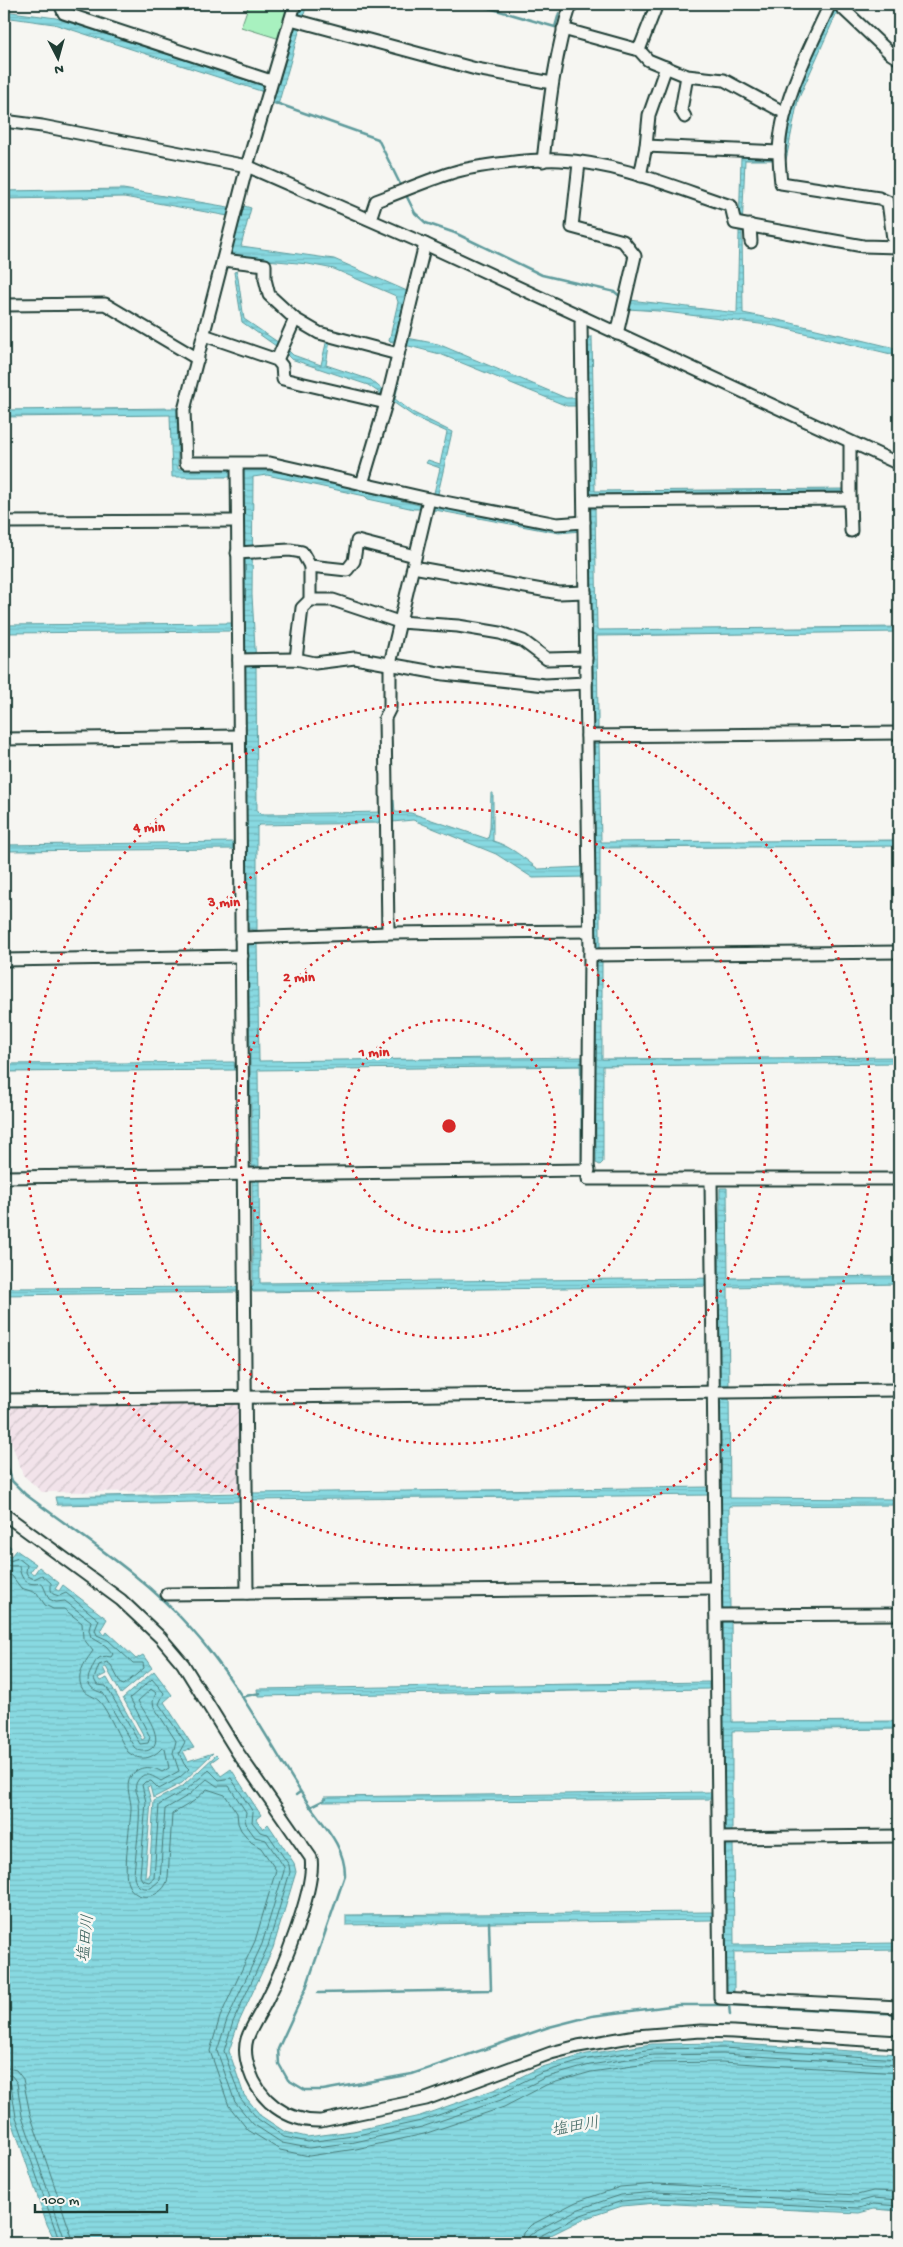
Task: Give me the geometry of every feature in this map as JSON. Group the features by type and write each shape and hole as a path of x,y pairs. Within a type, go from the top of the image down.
{"street":[{"path":"62,4 64,13 270,87"},
{"path":"295,4 247,166 184,410 186,463 237,471 270,463 362,484 428,505 557,524 584,522"},
{"path":"543,161 552,83 563,29 571,4"},
{"path":"639,50 657,4"},
{"path":"838,4 890,54 899,59"},
{"path":"743,224 863,246 896,246 888,202 878,198 781,183 779,157 785,112 798,75 829,6"},
{"path":"291,18 476,69 552,83"},
{"path":"563,29 639,50 648,60 688,76 724,80 785,112"},
{"path":"640,176 646,146 649,115 666,67"},
{"path":"685,117 681,110 688,76"},
{"path":"4,121 42,126 247,166 425,244 899,464"},
{"path":"646,146 779,157"},
{"path":"370,220 376,201 453,172 560,160 609,167 731,206 743,224 750,242"},
{"path":"579,163 572,227 623,241 635,256 617,334"},
{"path":"362,484 388,399 425,244"},
{"path":"223,260 266,265 265,279 269,295 295,320 319,333 400,345"},
{"path":"4,305 105,304 198,359"},
{"path":"584,318 581,323 590,931 588,1179 899,1178"},
{"path":"295,320 280,352 283,380 388,399"},
{"path":"204,335 280,352"},
{"path":"850,442 851,531"},
{"path":"237,471 238,627 242,660 239,736 240,846 248,937 242,956 243,1066 252,1174 245,1289 247,1592"},
{"path":"584,502 850,498"},
{"path":"388,933 385,718 390,708 390,664 428,505"},
{"path":"4,522 237,521"},
{"path":"310,566 347,570 354,561 357,541 414,561 559,593 585,592"},
{"path":"237,553 290,550 302,552 310,566 310,600 302,608 296,659"},
{"path":"310,600 333,600 399,622 458,626 500,633 523,641 547,659 586,658"},
{"path":"242,660 296,659 315,663 354,658 444,674 545,686 586,683"},
{"path":"587,736 899,733"},
{"path":"4,738 239,736"},
{"path":"248,937 388,933 590,931"},
{"path":"590,955 899,952"},
{"path":"4,960 242,956"},
{"path":"4,1177 589,1170"},
{"path":"711,1180 712,1287 721,1392 715,1491 716,1588 723,1615 717,1686 718,1795 725,1838 719,1916 720,1998 899,2007"},
{"path":"4,1400 899,1390"},
{"path":"4,1514 121,1600 160,1638 183,1664 238,1752 311,1858 312,1876 291,1945 267,2001 247,2038 245,2048 252,2080 264,2098 278,2110 295,2118 310,2121 426,2099 551,2053 578,2046 636,2036 691,2032 734,2032 899,2042"},
{"path":"167,1594 716,1588"},
{"path":"723,1615 899,1614"},
{"path":"725,1838 899,1836"}],"shaded area":[{"path":"243,1403 243,1491 42,1492 23,1475 4,1422 4,1404"}],"green space":[{"path":"249,4 290,4 280,39 241,27"}],"water":[{"path":"300,4 307,4 278,105 271,103 273,95 54,24 4,17 4,11 56,18 274,89"},
{"path":"820,4 826,4 838,10 798,100 786,160 745,160 742,230 743,313 899,349 899,356 775,326 628,309 630,300 737,313 741,156 784,155 794,99 832,12"},
{"path":"123,189 240,209 241,205 251,208 241,246 334,259 407,291 397,336 438,344 566,398 589,398 587,337 592,337 595,491 846,489 846,492 590,494 589,406 567,406 440,354 389,341 398,302 396,296 334,269 308,264 235,257 230,254 239,219 228,216 124,197 4,199 4,191"},
{"path":"237,271 244,319 285,347 293,355 321,365 327,339 330,340 326,365 371,380 391,397 395,380 399,382 395,399 412,412 452,432 437,498 433,497 440,468 426,463 428,460 440,464 447,432 416,418 368,385 291,359 283,351 242,322 234,272"},
{"path":"177,408 178,469 265,470 320,480 423,506 433,505 556,528 578,527 581,531 559,533 435,510 433,511 419,564 421,509 368,499 365,496 267,475 253,477 252,595 256,665 257,811 260,814 383,812 391,801 394,800 395,812 411,813 488,839 491,793 493,793 493,841 511,849 538,869 585,867 585,877 533,878 496,854 413,820 382,823 259,825 257,827 257,930 247,929 243,480 238,477 172,477 170,415 4,417 4,410"},
{"path":"589,507 595,507 597,630 899,627 899,632 597,636 598,730 594,731"},
{"path":"232,623 232,631 4,633 4,625"},
{"path":"593,740 599,741 601,842 899,840 899,846 600,848 600,948 595,948"},
{"path":"233,842 233,849 4,851 4,845"},
{"path":"248,942 257,942 259,1061 585,1057 585,1066 258,1070 259,1171 252,1171"},
{"path":"595,958 602,959 602,1059 899,1057 899,1063 603,1066 603,1162 600,1165 596,1163"},
{"path":"234,1062 235,1070 4,1072 4,1064"},
{"path":"259,1177 260,1283 719,1278 720,1188 727,1188 728,1278 899,1276 899,1284 728,1287 730,1498 899,1499 899,1505 729,1506 730,1610 728,1621 731,1621 732,1722 899,1721 899,1729 732,1731 732,1835 724,1835 722,1691 720,1686 723,1682 722,1621 725,1620 722,1611 721,1498 718,1487 720,1483 719,1286 253,1292 252,1289 241,1290 240,1292 4,1295 4,1288 253,1287 252,1178"},
{"path":"710,1487 710,1495 252,1500 252,1493"},
{"path":"242,1493 242,1501 57,1505 55,1497"},
{"name":"塩田川","path":"4,1541 11,1547 7,1555 10,1557 16,1550 36,1564 30,1572 34,1574 39,1567 59,1583 55,1589 59,1591 63,1585 107,1619 100,1631 105,1635 107,1632 136,1659 143,1655 152,1668 121,1694 106,1667 103,1668 106,1674 98,1678 100,1681 107,1678 142,1740 145,1738 123,1698 154,1671 172,1695 164,1702 194,1748 183,1751 188,1761 213,1753 182,1783 153,1798 150,1786 147,1787 151,1801 145,1877 149,1877 154,1801 183,1786 216,1755 218,1757 211,1762 221,1776 231,1769 261,1815 256,1819 263,1829 268,1824 294,1863 296,1872 273,1948 238,2024 229,2051 244,2095 261,2116 285,2132 307,2137 353,2131 420,2116 496,2089 539,2068 587,2054 652,2044 723,2043 899,2054 899,2211 874,2209 859,2213 656,2203 622,2206 583,2219 535,2243 56,2243 47,2224 11,2118 4,2071"},
{"path":"709,1682 709,1689 258,1696 257,1689"},
{"path":"713,1792 714,1799 323,1802 324,1797"},
{"path":"724,1841 733,1841 734,1945 899,1943 899,1950 734,1952 734,1992 726,1992"},
{"path":"713,1912 712,1920 346,1925 346,1915"}],"waterway":[{"path":"475,4 555,27 559,13"},
{"path":"893,4 899,8"},
{"path":"276,103 378,139 402,188"},
{"path":"405,193 415,213 426,223 455,233 542,275 615,292 622,298"},
{"path":"581,1063 582,1164"},
{"path":"4,1456 12,1481 25,1494 134,1575 174,1610 192,1630 237,1689 308,1804 330,1832 341,1852 345,1875 306,1988 278,2049 279,2064 288,2080 305,2090 323,2090 412,2074 549,2027 592,2016 678,2005 729,2005 899,2014"},
{"path":"241,1697 260,1693"},
{"path":"296,1795 300,1792"},
{"path":"310,1807 326,1799"},
{"path":"318,1993 491,1990 489,1922"},
{"path":"729,2005 730,2015"}]}
